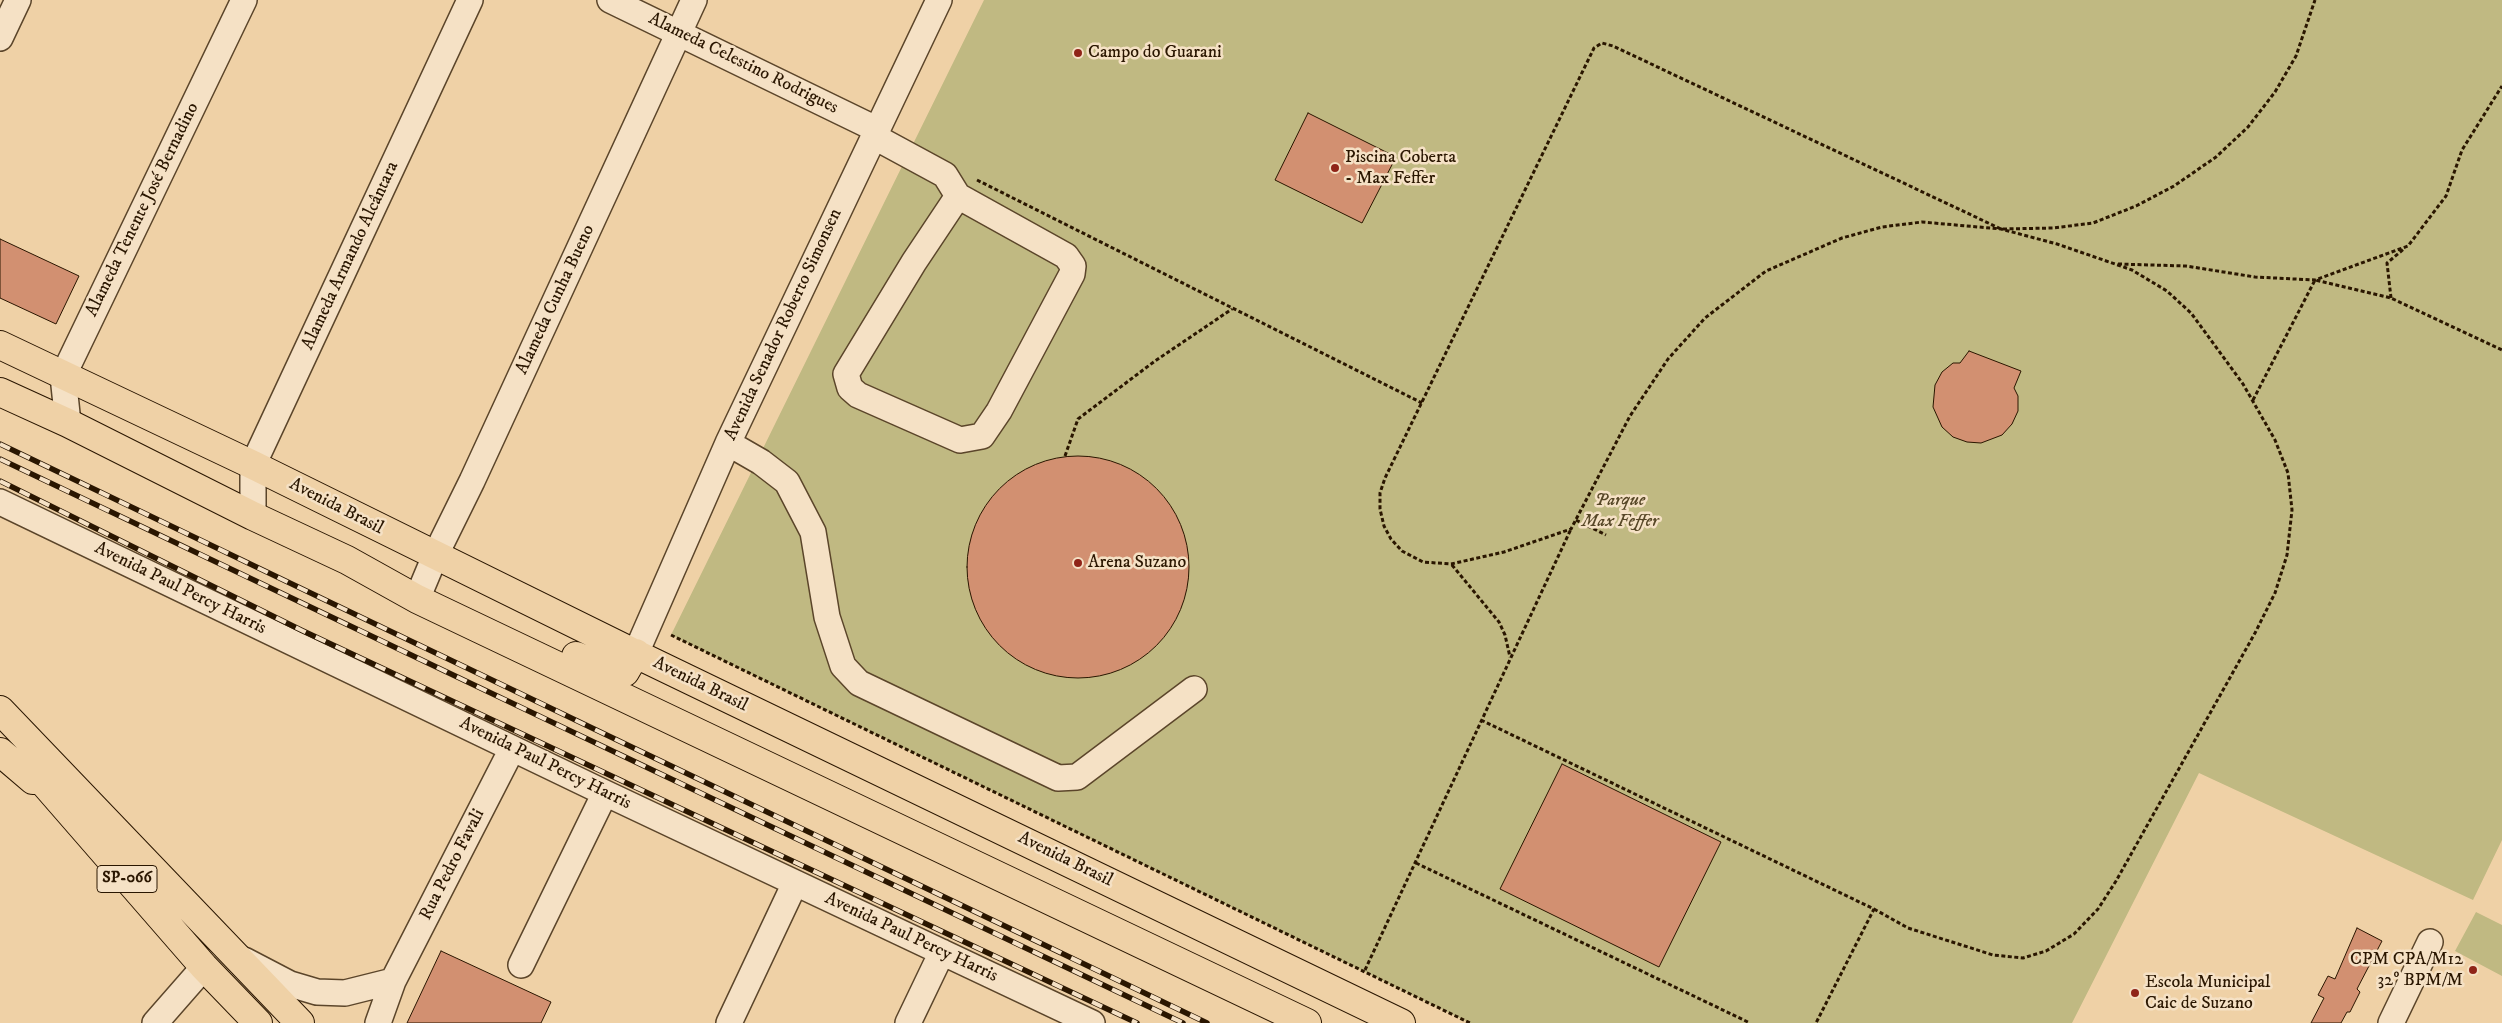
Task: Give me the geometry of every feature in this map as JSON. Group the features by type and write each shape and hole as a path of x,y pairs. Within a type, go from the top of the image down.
{"main road":[{"name":"Avenida Brasil","path":"0,345 253,465 434,556 1225,936 1401,1023"},
{"path":"0,392 68,423 252,516 346,560 417,599 1150,946 1307,1023"},
{"path":"542,658 556,654 571,655 617,673 625,672 636,653"},
{"name":"SP-066","path":"0,710 300,1023"},
{"name":"SP-066","path":"0,732 204,967 258,1023"},
{"path":"0,752 64,806"},
{"path":"1150,946 1169,946 1176,943 1180,937 1179,922 1173,911"},
{"path":"1198,970 1191,954 1196,939 1202,935 1225,936"}],"street":[{"path":"0,38 18,0"},
{"name":"Alameda Tenente José Bernadino","path":"63,376 244,0"},
{"name":"Alameda Armando Alcântara","path":"252,516 253,465 470,0"},
{"name":"Alameda Celestino Rodrigues","path":"610,0 874,132 966,187"},
{"name":"Alameda Cunha Bueno","path":"417,599 434,556 472,482 694,0"},
{"name":"Avenida Senador Roberto Simonsen","path":"636,653 728,443 874,132 939,0"},
{"path":"966,187 1066,256 1073,266 1072,274 999,411 982,436 960,440 858,395 850,388 846,374 914,262 966,187"},
{"path":"63,376 68,423"},
{"path":"728,443 761,462 787,482 813,532 827,617 843,666 859,683 1058,778 1077,777 1194,689"},
{"name":"Avenida Paul Percy Harris","path":"0,502 512,749 1090,1023"},
{"name":"Rua Pedro Favali","path":"378,1023 393,981 512,749"},
{"path":"521,965 606,793"},
{"path":"729,1023 795,883"},
{"path":"2391,1023 2430,942"},
{"path":"908,1023 942,952"},
{"path":"236,956 290,984 318,992 345,993 393,981"},
{"path":"155,1023 204,967"}],"path":[{"path":"1365,970 1576,520 1630,416 1668,358 1705,318 1766,271 1842,238 1882,227 1922,222 2001,229 2053,228 2093,223 2136,206 2174,186 2216,156 2248,128 2275,92 2296,56 2315,0"},
{"path":"1481,720 1874,909 1908,928 1992,956 2023,958 2046,951 2074,934 2098,909 2255,634 2275,594 2287,555 2292,510 2288,473 2275,440 2214,342 2191,313 2166,292 2132,270 2057,244 2001,229 1613,46 1602,43 1594,48 1385,478 1380,493 1382,518 1391,540 1412,558 1437,565 1451,564 1504,552 1572,529"},
{"path":"2391,298 2387,263 2408,246 2446,196 2462,150 2502,86"},
{"path":"966,187 1232,308 1422,403"},
{"path":"2252,401 2314,280 2408,246"},
{"path":"2115,264 2186,266 2255,277 2314,280 2391,298 2502,350"},
{"path":"1065,456 1078,419 1155,361 1232,308"},
{"path":"1576,520 1606,535"},
{"path":"1451,564 1499,622 1507,640 1510,659"},
{"path":"671,635 1365,970 1470,1023"},
{"path":"1416,863 1750,1023"},
{"path":"1816,1023 1874,909"}],"green space":[{"name":"Parque Max Feffer","path":"984,0 2502,0 2502,840 2473,900 2199,773 2072,1023 1470,1023 671,635"},
{"path":"2476,912 2502,925 2502,976 2455,951"}],"building":[{"name":"Piscina Coberta - Max Feffer","path":"1308,113 1396,157 1362,223 1275,180"},
{"path":"0,239 79,276 56,324 0,298"},
{"path":"1969,351 2021,371 2014,388 2018,396 2018,411 2012,424 2002,435 1981,443 1967,442 1953,437 1942,427 1933,407 1935,385 1942,372 1953,363 1960,363"},
{"name":"Arena Suzano","path":"1067,456 1089,456 1121,464 1157,488 1181,524 1187,545 1189,567 1187,589 1181,610 1157,646 1121,670 1089,678 1067,678 1035,670 1007,653 992,638 975,610 967,578 967,556 975,524 992,496 1007,481 1035,464"},
{"path":"1562,764 1721,842 1659,967 1500,889"},
{"path":"2357,928 2382,941 2357,989 2360,992 2350,1012 2347,1012 2341,1023 2311,1023 2324,998 2318,995 2328,976 2335,979"},
{"path":"441,951 551,1002 541,1023 407,1023"}],"railway":[{"path":"0,444 1207,1023"},
{"path":"0,459 1183,1023"},
{"path":"0,481 301,630 1137,1023"}],"place":[{"name":"Campo do Guarani","path":"1078,53"},
{"name":"Piscina Coberta - Max Feffer","path":"1335,168"},
{"name":"Arena Suzano","path":"1078,563"},
{"name":"CPM CPA/M12 32º BPM/M","path":"2473,970"},
{"name":"Escola Municipal Caic de Suzano","path":"2135,993"}]}
